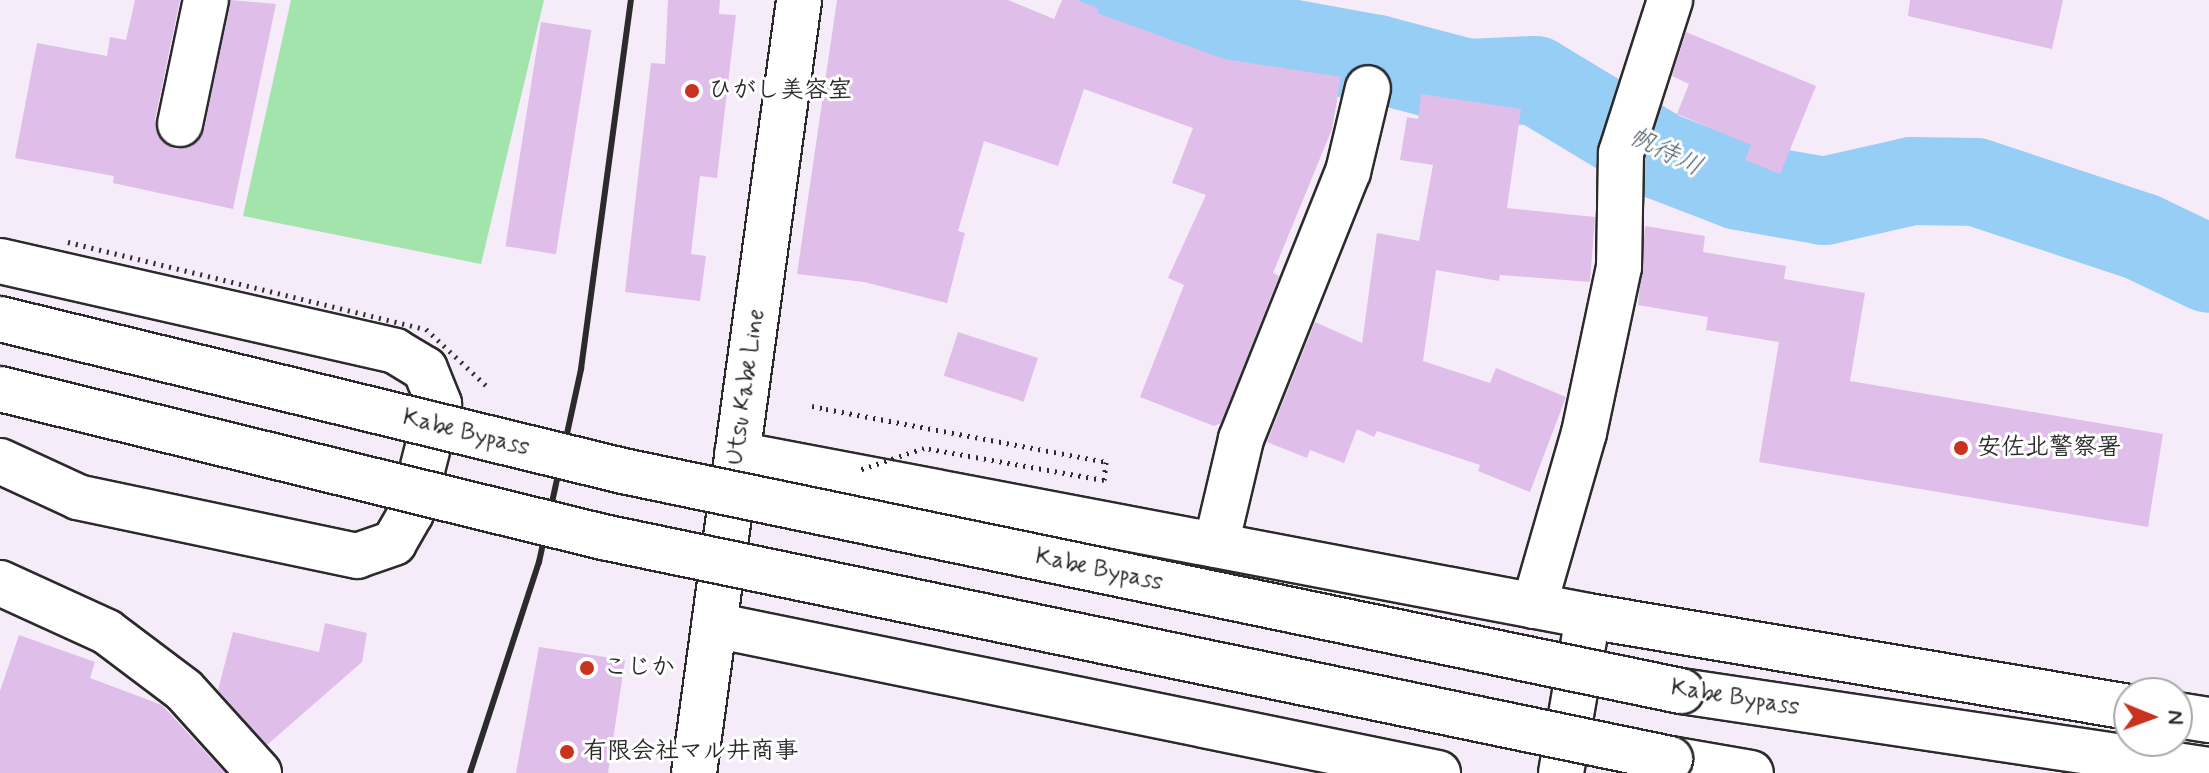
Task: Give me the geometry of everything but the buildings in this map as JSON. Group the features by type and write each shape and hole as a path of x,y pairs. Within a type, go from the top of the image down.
{"main road":[{"path":"180,124 206,0"},
{"name":"Utsu Kabe Line","path":"694,773 799,0"},
{"path":"1534,606 1584,433 1619,267 1621,153 1670,0"},
{"path":"1216,545 1241,439 1348,172 1368,88"},
{"path":"0,261 395,351 425,369 439,404 411,513 394,543 357,556 78,497 0,461"},
{"name":"Kabe Bypass","path":"0,319 623,471 1681,691 2209,770"},
{"path":"0,389 603,537 1670,759 1751,773"},
{"path":"737,454 1588,616 2113,704"},
{"path":"0,583 107,632 184,690 259,773"},
{"path":"1561,773 1588,616"},
{"path":"714,625 1438,773"}],"path":[{"path":"68,242 426,329 499,397"},
{"path":"812,406 1106,462 1104,480 924,448 855,471"}],"green space":[{"path":"291,0 544,0 481,264 243,216"}],"waterway":[{"name":"帆待川","path":"1123,0 1213,29 1377,59 1468,83 1535,80 1661,156 1739,186 1824,201 1912,181 1976,182 2142,237 2209,269"}],"railway":[{"path":"470,773 539,562 581,369 631,0"}],"place":[{"name":"ひがし美容室","path":"692,91"},
{"name":"安佐北警察署","path":"1961,448"},
{"name":"こじか","path":"587,668"},
{"name":"有限会社マル井商事","path":"567,752"}]}
